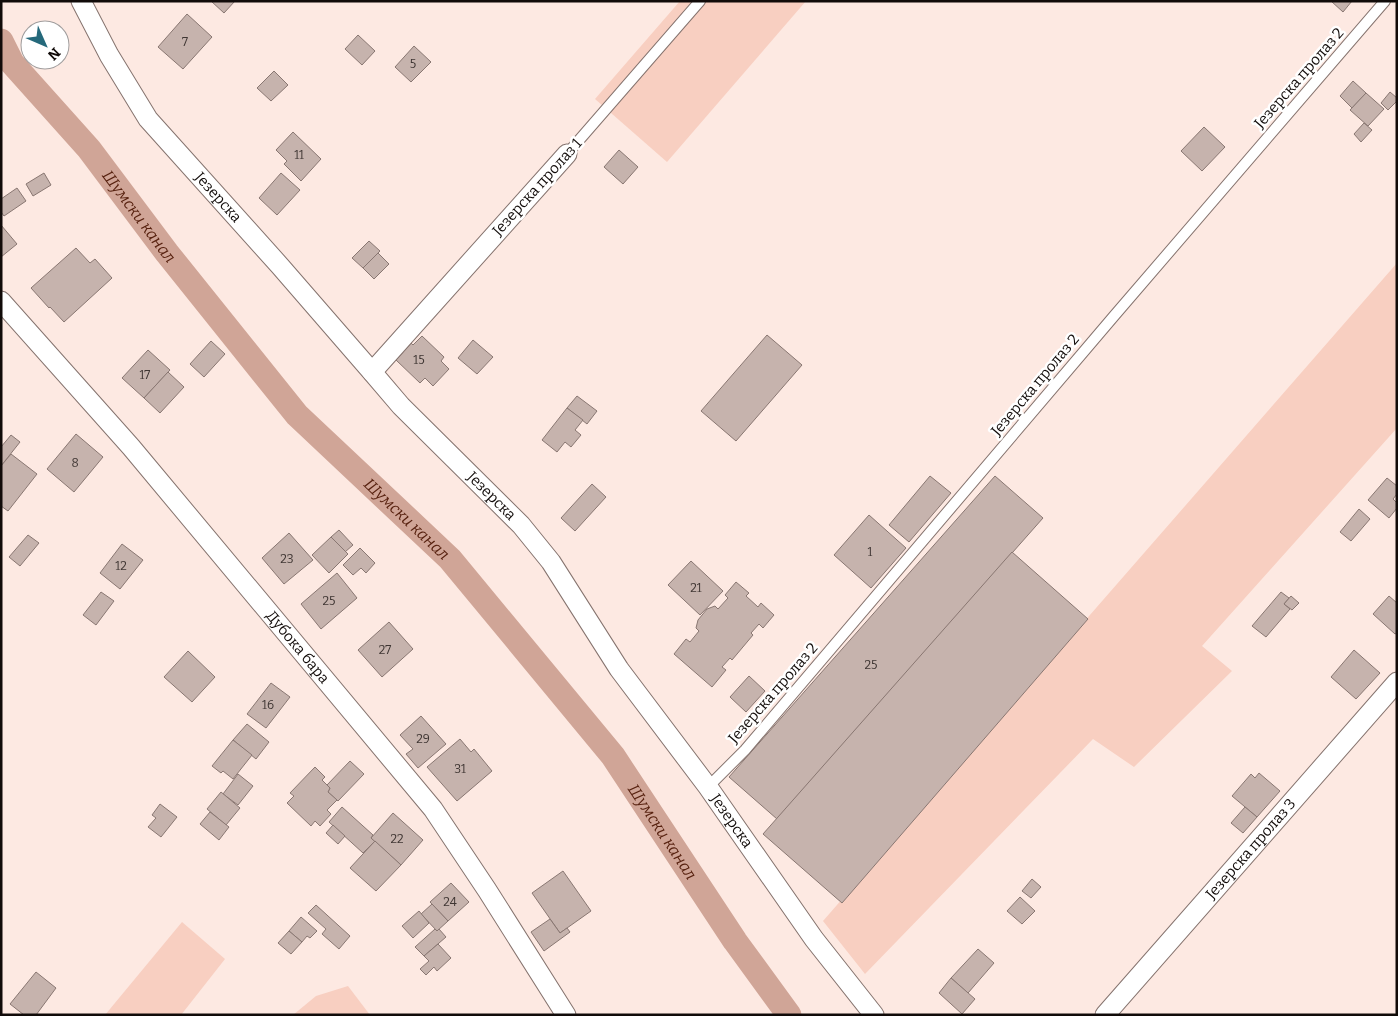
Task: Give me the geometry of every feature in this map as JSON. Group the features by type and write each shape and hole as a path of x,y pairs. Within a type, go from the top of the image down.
{"street":[{"name":"Језерска","path":"81,1 109,55 148,119 280,266 401,406 521,525 551,562 619,669 708,787 814,939 874,1015"},
{"name":"Језерска пролаз 1","path":"372,372 567,154"},
{"name":"Дубока бара","path":"1,301 131,447 433,809 566,1015"},
{"name":"Језерска пролаз 3","path":"1105,1015 1397,682"}],"lane":[{"name":"Језерска пролаз 1","path":"567,154 700,1"},
{"name":"Језерска пролаз 2","path":"708,787 745,750 1385,1"}],"shaded area":[{"path":"680,1 806,1 667,162 595,99"},
{"path":"1397,263 1397,428 1202,646 1232,671 1134,767 1093,739 865,974 823,921"},
{"path":"182,922 225,959 181,1015 105,1015"},
{"path":"348,986 370,1015 293,1015 316,996"}],"building":[{"path":"211,1 235,1 224,13"},
{"path":"1331,1 1352,1 1343,12"},
{"path":"187,14 212,37 183,69 158,47"},
{"path":"358,35 375,51 362,65 345,49"},
{"path":"414,46 431,62 411,82 395,67"},
{"path":"274,71 288,85 271,101 257,88"},
{"path":"1353,81 1366,93 1352,108 1340,96"},
{"path":"1390,92 1397,98 1397,101 1388,110 1381,103"},
{"path":"1366,93 1384,109 1368,126 1350,110"},
{"path":"1364,123 1372,130 1361,142 1354,134"},
{"path":"1204,127 1225,147 1202,171 1181,151"},
{"path":"293,132 321,159 301,181 284,164 287,161 276,150"},
{"path":"619,150 638,167 623,184 604,167"},
{"path":"44,173 51,185 33,196 26,184"},
{"path":"281,173 300,190 277,215 259,198"},
{"path":"17,188 26,201 4,216 1,212 1,199"},
{"path":"1,225 17,244 1,257"},
{"path":"369,241 380,251 363,268 352,258"},
{"path":"76,248 90,263 95,259 112,278 64,322 31,288"},
{"path":"378,253 389,264 374,279 363,268"},
{"path":"767,335 802,365 736,441 701,411"},
{"path":"422,336 444,357 441,361 449,369 433,386 425,378 420,383 396,360 411,343 413,345"},
{"path":"473,340 493,357 477,374 458,358"},
{"path":"211,341 225,354 204,377 190,364"},
{"path":"148,350 170,370 144,398 122,378"},
{"path":"168,372 184,387 160,413 144,398"},
{"path":"577,396 597,411 587,424 567,408"},
{"path":"567,408 583,420 575,430 581,435 571,447 565,442 557,452 542,440"},
{"path":"76,434 103,457 74,492 47,469"},
{"path":"11,435 20,442 1,466 1,447"},
{"path":"11,454 37,474 8,511 1,506 1,466"},
{"path":"930,476 951,493 909,542 889,525"},
{"path":"995,476 1043,518 777,819 729,777"},
{"path":"1387,478 1397,486 1397,494 1393,499 1397,503 1397,508 1389,518 1368,500"},
{"path":"592,484 606,497 575,531 561,518"},
{"path":"1359,509 1370,519 1351,541 1340,532"},
{"path":"869,515 906,548 871,588 834,555"},
{"path":"339,530 353,545 345,552 331,537"},
{"path":"289,533 313,560 284,584 262,558"},
{"path":"28,535 39,543 20,566 9,557"},
{"path":"331,537 348,554 329,573 312,555"},
{"path":"122,544 143,560 120,589 100,573"},
{"path":"360,548 375,563 366,573 361,568 353,575 343,565"},
{"path":"1012,552 1088,619 842,903 763,834"},
{"path":"691,561 723,591 700,615 668,585"},
{"path":"337,573 357,598 321,629 301,604"},
{"path":"736,582 749,593 746,596 758,607 761,603 774,615 763,628 759,624 751,633 753,635 732,660 730,658 722,667 726,670 712,687 674,654 686,639 690,642 699,631 696,628 698,620 707,609 715,606 718,609 728,598 725,595"},
{"path":"101,592 114,601 96,625 83,615"},
{"path":"1281,592 1289,598 1284,604 1290,609 1266,637 1252,626"},
{"path":"1291,596 1299,603 1292,610 1284,604"},
{"path":"1389,596 1397,603 1397,633 1395,634 1373,614"},
{"path":"389,622 413,649 382,677 358,650"},
{"path":"1354,650 1380,673 1356,699 1331,677"},
{"path":"188,651 215,677 192,702 164,677"},
{"path":"749,676 765,691 746,712 730,697"},
{"path":"271,683 290,697 266,728 247,714"},
{"path":"421,716 446,744 418,768 406,754 413,749 400,735"},
{"path":"247,724 269,742 256,759 233,740"},
{"path":"460,739 471,752 474,749 492,771 457,801 427,767"},
{"path":"233,740 252,755 233,779 223,771 221,773 212,766"},
{"path":"350,761 364,774 338,801 328,792 330,788 327,785"},
{"path":"315,767 325,777 322,780 330,788 328,792 337,800 327,810 331,814 320,826 315,821 311,826 287,803 294,796 290,793"},
{"path":"1259,773 1280,791 1257,817 1232,796 1251,774 1255,778"},
{"path":"238,774 253,786 238,805 223,794"},
{"path":"221,792 240,808 226,825 207,809"},
{"path":"160,804 177,817 161,837 148,827 156,818 152,815"},
{"path":"342,807 373,835 371,838 375,841 363,853 329,822"},
{"path":"1245,807 1257,817 1243,833 1231,823"},
{"path":"210,812 229,827 219,840 200,824"},
{"path":"393,813 423,840 401,865 371,838"},
{"path":"333,825 345,836 338,844 326,833"},
{"path":"375,841 401,865 376,891 350,868"},
{"path":"563,871 591,911 560,933 532,893"},
{"path":"1032,879 1041,887 1031,898 1022,891"},
{"path":"451,883 469,902 448,921 430,902"},
{"path":"1020,897 1035,911 1022,924 1007,911"},
{"path":"432,904 448,921 437,931 421,914"},
{"path":"316,905 350,936 339,949 322,934 326,929 308,913"},
{"path":"419,911 429,923 413,938 402,926"},
{"path":"301,917 317,931 310,938 307,936 302,942 289,931"},
{"path":"550,919 560,933 567,928 570,932 544,951 531,932"},
{"path":"435,929 437,931 439,929 446,937 424,956 415,947"},
{"path":"289,931 302,942 291,954 278,943"},
{"path":"438,944 451,958 437,971 434,967 426,975 420,969 429,961 424,956"},
{"path":"978,949 994,963 968,993 951,978"},
{"path":"36,972 56,988 36,1015 24,1015 10,1004"},
{"path":"951,978 975,999 962,1014 939,993"}],"waterway":[{"name":"Шумски канал","path":"1,41 12,63 89,149 167,253 297,415 450,559 613,756 735,941 789,1015"}]}
